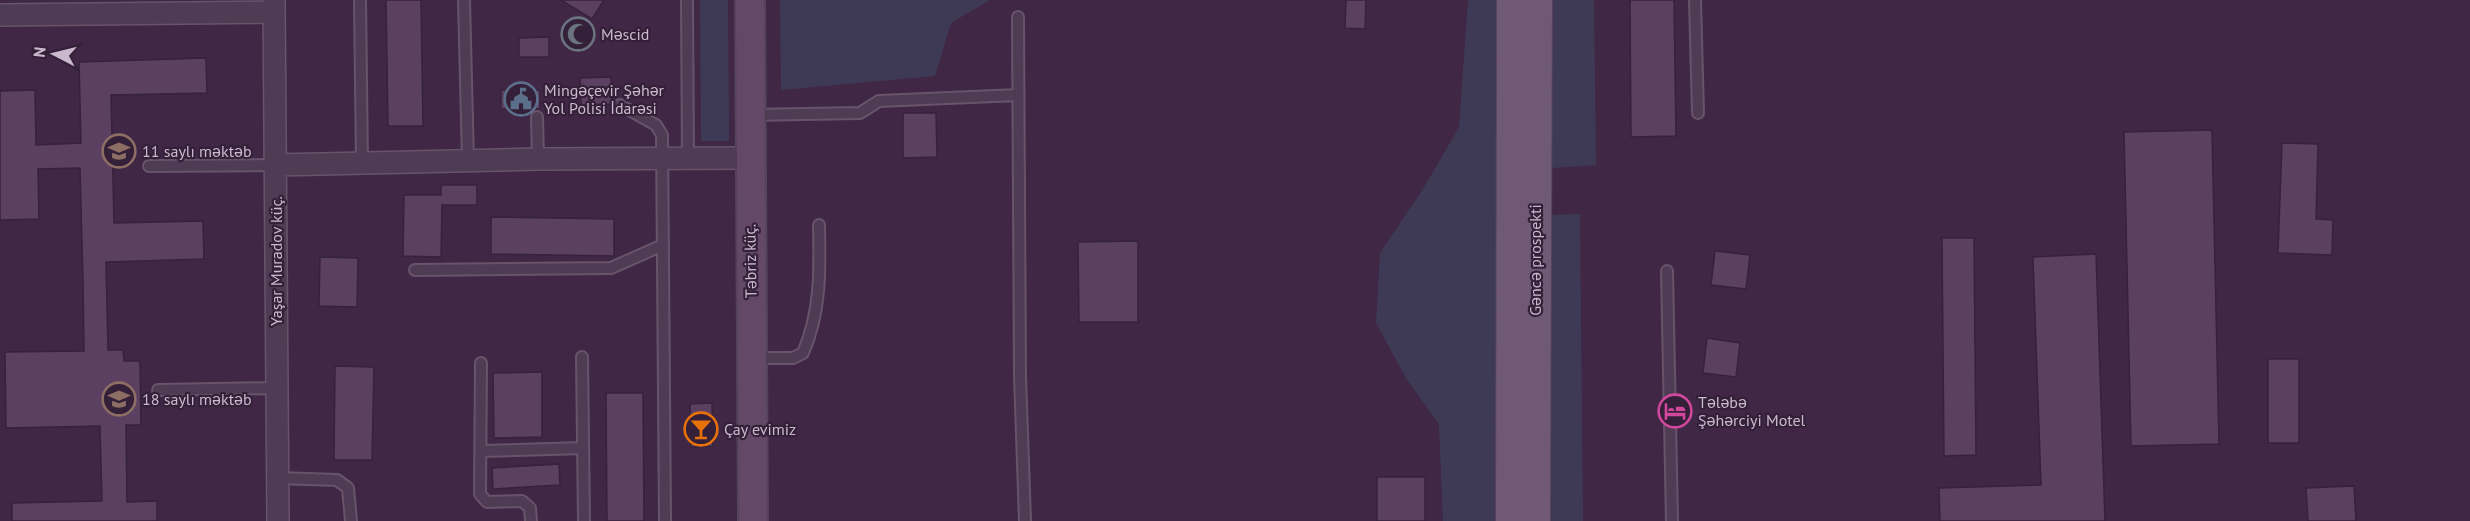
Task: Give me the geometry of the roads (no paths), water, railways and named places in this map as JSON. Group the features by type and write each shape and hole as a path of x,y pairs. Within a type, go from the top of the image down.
{"main road":[{"name":"Təbriz küç.","path":"750,0 748,158 753,521"},
{"name":"Gəncə prospekti","path":"1512,521 1513,0"},
{"name":"Gəncə prospekti","path":"1534,521 1536,0"}],"street":[{"path":"0,15 79,7 274,6"},
{"name":"Yaşar Muradov küç.","path":"274,6 278,521"},
{"path":"276,165 538,159 748,158"}],"lane":[{"path":"360,0 362,164"},
{"path":"465,0 468,161"},
{"path":"687,0 688,158"},
{"path":"1695,0 1698,113"},
{"path":"1018,17 1020,377 1025,521"},
{"path":"749,115 860,113 879,101 1018,95"},
{"path":"620,105 656,125 662,135 665,521"},
{"path":"537,117 538,159"},
{"path":"149,166 276,165"},
{"path":"751,358 794,358 803,353 808,341 821,280 819,225"},
{"path":"415,270 611,268 623,265 663,245"},
{"path":"1667,271 1672,521"},
{"path":"582,357 584,521"},
{"path":"481,363 480,494 487,502 522,501 530,508 531,521"},
{"path":"158,390 277,388"},
{"path":"481,451 583,448"},
{"path":"278,478 337,480 348,488 351,521"}],"place":[{"name":"Məscid","path":"578,34"},
{"name":"Mingəçevir Şəhər Yol Polisi İdarəsi","path":"521,99"},
{"name":"11 saylı məktəb","path":"119,151"},
{"name":"18 saylı məktəb","path":"119,399"},
{"name":"Tələbə Şəhərciyi Motel","path":"1675,411"},
{"name":"Çay evimiz","path":"701,429"}]}
